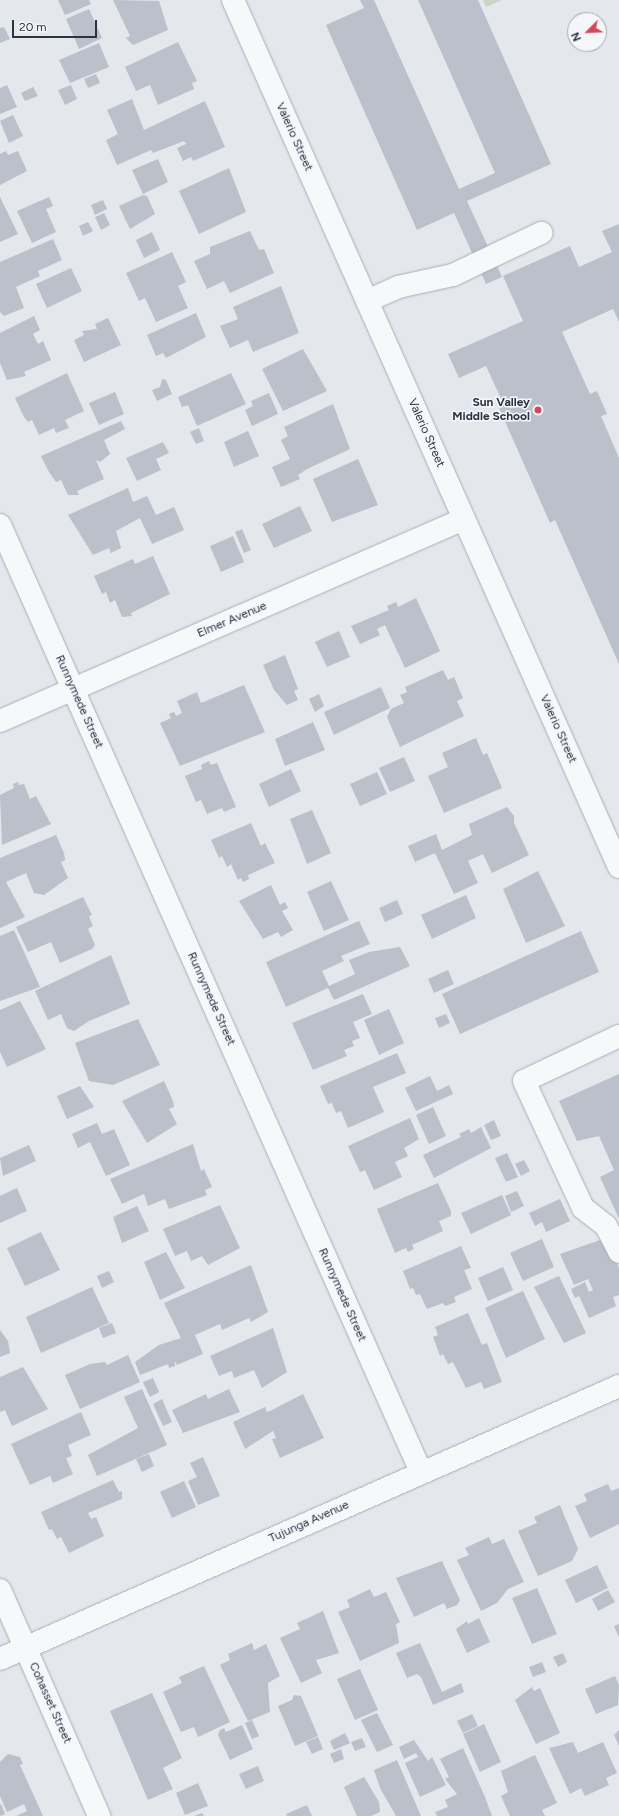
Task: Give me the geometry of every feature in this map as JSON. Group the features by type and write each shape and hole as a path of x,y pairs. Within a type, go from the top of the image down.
{"street":[{"name":"Valerio Street","path":"233,0 619,867"},
{"path":"367,301 398,287 453,275 541,233"},
{"name":"Elmer Avenue","path":"0,721 464,519"},
{"name":"Runnymede Street","path":"0,525 421,1472"},
{"path":"619,1036 524,1081 583,1208 606,1226 619,1252"},
{"name":"Tujunga Avenue","path":"0,1659 421,1472 619,1386"},
{"name":"Cohasset Street","path":"0,1590 99,1816"}],"green space":[{"path":"483,0 502,0 486,7"}],"building":[{"path":"58,0 89,0 91,4 65,15"},
{"path":"113,0 159,1 168,30 133,45 126,38 130,36"},
{"path":"360,0 374,0 459,189 495,173 418,0 478,0 551,164 467,201 502,277 486,284 454,213 417,230 326,25 364,8"},
{"path":"89,9 102,38 79,49 66,19"},
{"path":"4,27 10,39 0,43 0,28"},
{"path":"178,42 197,81 192,83 194,89 158,105 150,85 136,91 125,67"},
{"path":"99,43 109,67 70,83 59,60"},
{"path":"96,74 100,83 88,88 84,79"},
{"path":"7,85 17,107 0,114 0,88"},
{"path":"71,85 77,99 65,105 58,90"},
{"path":"33,87 38,96 25,101 21,93"},
{"path":"132,99 144,130 205,101 225,147 193,161 191,157 183,161 177,148 186,144 184,141 153,153 151,150 117,165 106,140 118,134 107,110"},
{"path":"13,115 23,136 9,143 0,121"},
{"path":"6,151 8,155 18,151 27,171 0,185 0,154"},
{"path":"158,159 168,182 143,194 132,170"},
{"path":"229,168 246,212 199,234 179,191"},
{"path":"143,195 147,196 155,214 130,229 119,206"},
{"path":"0,197 18,234 0,242"},
{"path":"49,197 53,206 46,209 56,232 32,243 17,211"},
{"path":"103,200 107,209 95,215 91,205"},
{"path":"104,213 110,225 101,230 95,217"},
{"path":"88,222 93,231 83,236 79,226"},
{"path":"619,224 619,322 613,309 562,332 590,394 597,391 607,414 601,416 619,458 619,664 555,520 550,523 499,408 504,405 486,366 459,378 448,354 523,321 503,276 570,246 579,267 612,252 602,231"},
{"path":"250,231 259,250 264,249 274,273 230,293 224,281 207,289 194,261 210,254 210,247"},
{"path":"152,232 160,250 144,258 136,240"},
{"path":"53,239 62,260 38,271 40,276 16,287 24,308 4,316 0,312 0,262"},
{"path":"172,252 186,282 178,286 188,308 156,322 145,298 139,301 126,273"},
{"path":"71,268 82,291 47,308 36,284"},
{"path":"281,286 299,333 253,352 248,340 230,348 220,326 238,319 233,307"},
{"path":"196,313 206,337 166,358 163,353 156,356 147,335"},
{"path":"34,316 40,330 33,334 38,344 43,341 51,360 24,372 26,376 7,380 0,363 0,333"},
{"path":"108,318 121,345 84,362 74,340 84,335 82,331 97,329 95,324"},
{"path":"303,349 327,391 283,411 262,369"},
{"path":"67,373 84,411 65,420 69,428 56,433 54,428 39,435 32,420 28,422 24,417 15,398"},
{"path":"231,373 246,404 197,426 188,405 182,407 178,397"},
{"path":"162,379 166,380 172,394 157,401 152,390 160,387"},
{"path":"115,392 124,414 99,425 89,403"},
{"path":"269,393 278,414 252,426 245,410 253,406 251,401"},
{"path":"333,404 350,449 307,469 298,475 300,479 281,487 272,467 290,459 281,440 288,436 284,427"},
{"path":"121,421 125,429 104,440 110,454 100,462 96,460 104,479 77,491 79,495 68,495 61,480 56,482 41,456"},
{"path":"199,428 204,441 196,444 190,432"},
{"path":"248,431 259,456 234,467 224,442"},
{"path":"163,442 169,453 156,459 161,470 137,481 126,458"},
{"path":"358,459 378,505 332,522 313,479"},
{"path":"128,488 133,502 147,496 156,515 174,507 184,530 152,544 140,518 116,531 121,548 111,553 109,548 93,555 68,515"},
{"path":"300,506 312,531 274,548 262,524"},
{"path":"242,529 251,550 244,553 235,532"},
{"path":"233,536 244,562 221,572 210,546"},
{"path":"153,556 170,594 131,613 132,616 122,617 115,600 110,603 106,592 102,594 94,576 133,559 135,564"},
{"path":"416,598 440,651 405,668 385,625 377,629 380,635 360,644 351,626 389,610 387,606 396,602 398,607"},
{"path":"339,631 350,657 327,667 315,642"},
{"path":"285,655 298,689 294,691 298,700 287,705 274,690 263,665"},
{"path":"443,670 448,680 454,677 463,698 457,701 464,716 400,747 387,717 391,709 404,703 400,695 407,692 405,687"},
{"path":"244,685 265,732 180,766 160,723 171,718 169,714 174,712 176,716 182,713 177,701 197,692 201,703"},
{"path":"381,687 390,708 334,735 324,712"},
{"path":"319,694 324,706 315,712 309,699"},
{"path":"313,722 325,750 285,766 275,739"},
{"path":"476,738 483,755 487,753 502,788 444,813 428,776 448,767 442,753"},
{"path":"404,757 415,781 390,792 379,768"},
{"path":"209,761 211,765 217,763 236,807 224,812 222,808 207,814 201,800 196,802 185,776 202,769 201,765"},
{"path":"291,769 301,791 269,807 259,784"},
{"path":"377,772 387,794 360,806 350,784"},
{"path":"18,782 19,785 24,784 30,799 36,796 51,824 2,845 0,795 14,788 13,784"},
{"path":"507,807 514,816 514,823 529,855 492,873 483,854 468,861 478,883 454,894 435,853 415,862 408,846 436,834 442,850 472,835 469,824"},
{"path":"312,810 331,853 307,864 290,819"},
{"path":"251,823 261,846 265,843 275,863 248,875 249,879 243,882 241,878 238,880 231,864 227,867 222,856 219,858 211,840"},
{"path":"56,835 64,853 65,860 61,862 68,878 44,895 34,893 26,873 6,882 25,917 0,928 0,858"},
{"path":"538,871 565,926 526,943 503,889"},
{"path":"331,881 349,920 324,931 307,892"},
{"path":"271,885 280,905 285,902 288,908 282,911 293,930 281,937 278,932 263,939 239,901"},
{"path":"466,895 476,918 432,939 421,915"},
{"path":"83,897 92,915 89,916 93,926 88,929 95,945 92,949 60,963 51,942 28,952 16,927"},
{"path":"397,900 403,914 385,922 379,908"},
{"path":"359,921 370,944 341,956 344,961 322,971 329,986 355,974 349,960 369,952 400,947 410,966 334,1000 328,988 286,1007 266,962"},
{"path":"14,930 40,987 0,1001 0,936"},
{"path":"581,931 599,972 460,1034 442,994"},
{"path":"111,955 130,1004 89,1021 74,1031 67,1028 61,1014 48,1020 35,991"},
{"path":"448,970 454,984 434,993 428,979"},
{"path":"363,994 372,1014 353,1022 360,1038 352,1041 354,1046 344,1050 347,1056 313,1070 292,1023"},
{"path":"20,1001 46,1049 7,1067 0,1052 0,1010"},
{"path":"389,1009 404,1043 379,1055 364,1020"},
{"path":"446,1014 450,1023 439,1028 435,1018"},
{"path":"138,1019 160,1065 113,1085 89,1081 75,1043"},
{"path":"397,1053 406,1073 373,1087 384,1112 348,1128 341,1111 336,1113 332,1103 328,1104 320,1086"},
{"path":"619,1074 619,1219 600,1177 614,1170 599,1136 577,1141 559,1101"},
{"path":"430,1076 437,1091 449,1085 453,1094 416,1111 405,1088"},
{"path":"164,1081 173,1101 174,1107 169,1109 177,1124 147,1143 122,1101"},
{"path":"80,1086 94,1107 67,1119 57,1096"},
{"path":"433,1107 446,1136 429,1144 416,1115"},
{"path":"410,1118 419,1139 404,1148 408,1156 395,1162 402,1177 374,1190 365,1170 360,1172 348,1146"},
{"path":"494,1120 501,1136 491,1140 484,1125"},
{"path":"97,1123 102,1134 114,1129 130,1165 106,1176 90,1142 78,1148 72,1134"},
{"path":"481,1127 491,1148 434,1178 423,1155 461,1137 459,1134 469,1129 471,1133"},
{"path":"193,1144 201,1171 204,1169 212,1187 205,1190 207,1195 169,1209 165,1199 148,1206 144,1194 122,1204 110,1179"},
{"path":"29,1145 36,1161 3,1176 0,1158"},
{"path":"507,1153 518,1177 506,1182 495,1158"},
{"path":"524,1160 530,1171 521,1176 515,1164"},
{"path":"438,1183 451,1211 451,1216 439,1221 443,1231 412,1245 414,1249 408,1252 406,1248 395,1253 377,1209"},
{"path":"17,1188 27,1211 0,1223 0,1196"},
{"path":"517,1191 524,1206 511,1212 505,1196"},
{"path":"502,1195 511,1215 471,1234 461,1213"},
{"path":"560,1199 570,1221 546,1232 542,1222 535,1226 529,1213"},
{"path":"220,1205 240,1248 208,1265 202,1256 191,1261 187,1251 175,1256 163,1229"},
{"path":"137,1206 149,1231 122,1243 113,1217"},
{"path":"41,1232 60,1270 25,1286 7,1248"},
{"path":"606,1238 619,1268 619,1295 613,1297 616,1306 589,1318 579,1296 575,1298 571,1289 585,1282 589,1292 593,1290 588,1279 574,1285 560,1254"},
{"path":"542,1239 554,1267 523,1281 510,1253"},
{"path":"461,1246 471,1268 464,1270 472,1289 454,1297 456,1302 445,1306 443,1303 427,1309 420,1294 416,1295 413,1288 410,1289 403,1271"},
{"path":"166,1252 185,1288 160,1300 144,1262"},
{"path":"251,1265 268,1312 251,1322 249,1318 222,1330 220,1324 195,1335 203,1354 177,1365 175,1361 175,1366 169,1368 168,1364 140,1375 135,1362 159,1345 181,1338 164,1303"},
{"path":"503,1267 513,1290 488,1301 478,1278"},
{"path":"109,1271 114,1282 102,1288 97,1276"},
{"path":"559,1276 586,1333 564,1343 534,1287"},
{"path":"92,1287 109,1323 41,1353 26,1317"},
{"path":"523,1291 545,1339 506,1358 485,1308"},
{"path":"468,1313 482,1345 487,1343 502,1382 484,1389 481,1382 466,1388 453,1362 448,1364 443,1354 440,1356 433,1337 438,1335 435,1327"},
{"path":"112,1323 116,1333 103,1338 99,1328"},
{"path":"273,1328 287,1372 262,1388 254,1370 234,1378 232,1371 219,1376 210,1356"},
{"path":"0,1330 8,1341 10,1353 0,1357"},
{"path":"128,1355 140,1382 80,1409 65,1375 90,1364 105,1362 107,1365"},
{"path":"23,1367 48,1409 12,1426 5,1410 0,1412 0,1377"},
{"path":"153,1378 159,1392 150,1397 143,1382"},
{"path":"142,1389 167,1445 97,1476 88,1455 138,1428 124,1397"},
{"path":"229,1389 240,1412 183,1433 172,1410 206,1394 208,1399"},
{"path":"303,1394 324,1438 280,1458 272,1439 276,1438 273,1431 245,1449 233,1422 265,1407 267,1412 272,1410"},
{"path":"162,1399 172,1422 163,1426 153,1404"},
{"path":"81,1412 91,1435 68,1445 72,1456 66,1458 73,1474 53,1483 50,1476 30,1485 11,1444"},
{"path":"149,1454 154,1466 142,1472 136,1459"},
{"path":"203,1457 220,1496 198,1505 188,1481 197,1477 190,1463"},
{"path":"113,1480 119,1492 122,1491 122,1499 88,1513 91,1519 96,1517 104,1536 69,1553 61,1537 57,1539 52,1529 49,1530 41,1512"},
{"path":"184,1481 196,1507 172,1518 160,1492"},
{"path":"608,1484 611,1491 619,1488 619,1524 590,1538 575,1506 587,1501 584,1494"},
{"path":"560,1505 578,1549 572,1561 538,1576 518,1531 537,1523 534,1517"},
{"path":"489,1537 492,1544 504,1539 524,1582 508,1589 497,1603 481,1611 457,1560 469,1555 465,1548"},
{"path":"442,1561 460,1600 457,1605 447,1609 444,1603 414,1617 396,1578"},
{"path":"597,1565 608,1588 576,1603 565,1580"},
{"path":"537,1588 557,1634 532,1644 512,1598"},
{"path":"370,1589 374,1597 386,1592 400,1622 396,1624 399,1643 360,1661 338,1612 350,1607 347,1600"},
{"path":"608,1590 615,1602 598,1611 592,1599"},
{"path":"323,1611 339,1653 316,1660 322,1673 301,1683 280,1638 300,1629 297,1623"},
{"path":"479,1618 490,1642 467,1653 456,1629 467,1621 468,1624"},
{"path":"619,1624 619,1637 614,1626"},
{"path":"252,1643 254,1650 266,1644 280,1676 268,1683 270,1712 248,1721 220,1665 230,1660 228,1654"},
{"path":"420,1643 442,1692 461,1683 464,1692 433,1705 421,1677 417,1674 407,1678 396,1653"},
{"path":"563,1653 567,1662 558,1667 553,1657"},
{"path":"542,1662 546,1672 533,1677 529,1667"},
{"path":"204,1666 230,1722 198,1737 194,1727 181,1732 163,1692 182,1683 179,1677"},
{"path":"360,1669 378,1710 355,1720 337,1679"},
{"path":"615,1676 619,1685 618,1705 596,1714 585,1689"},
{"path":"532,1687 534,1691 540,1688 560,1733 536,1744 515,1700"},
{"path":"152,1693 182,1758 163,1768 173,1789 148,1800 110,1711"},
{"path":"294,1695 301,1696 318,1736 295,1746 278,1706 292,1700"},
{"path":"377,1713 393,1745 377,1752 361,1720"},
{"path":"472,1714 478,1726 463,1733 457,1721"},
{"path":"252,1720 259,1736 252,1739 245,1723"},
{"path":"484,1724 501,1762 480,1772 463,1734"},
{"path":"242,1725 253,1749 230,1760 218,1735 220,1730 224,1728 226,1732"},
{"path":"619,1730 619,1746 614,1735"},
{"path":"345,1733 350,1743 334,1750 330,1741"},
{"path":"318,1737 323,1749 312,1754 306,1742"},
{"path":"362,1738 366,1747 355,1751 351,1742"},
{"path":"414,1740 428,1761 432,1757 446,1785 420,1797 405,1763 418,1757 416,1753 404,1759 399,1747"},
{"path":"573,1742 578,1753 603,1742 617,1773 606,1778 609,1785 585,1796 581,1788 570,1794 549,1748"},
{"path":"463,1748 492,1816 437,1816 435,1812 448,1807 445,1800 457,1794 445,1779 449,1777 440,1759"},
{"path":"341,1749 344,1759 334,1763 330,1754"},
{"path":"8,1754 20,1757 23,1764 20,1765 43,1816 16,1816 27,1811 24,1804 7,1812 0,1796 0,1762"},
{"path":"535,1755 557,1803 542,1810 545,1816 510,1816 501,1796 508,1792 501,1771"},
{"path":"397,1760 421,1816 396,1816 380,1788 374,1770"},
{"path":"258,1766 264,1781 246,1789 239,1774"},
{"path":"364,1777 379,1802 380,1812 371,1816 357,1816 344,1787"},
{"path":"198,1783 208,1806 185,1815 176,1793"},
{"path":"1,1804 5,1814 0,1816 0,1805"},
{"path":"307,1805 312,1816 287,1816 286,1814"},
{"path":"202,1813 204,1816 194,1816"}],"place":[{"name":"Sun Valley Middle School","path":"538,410"}]}
